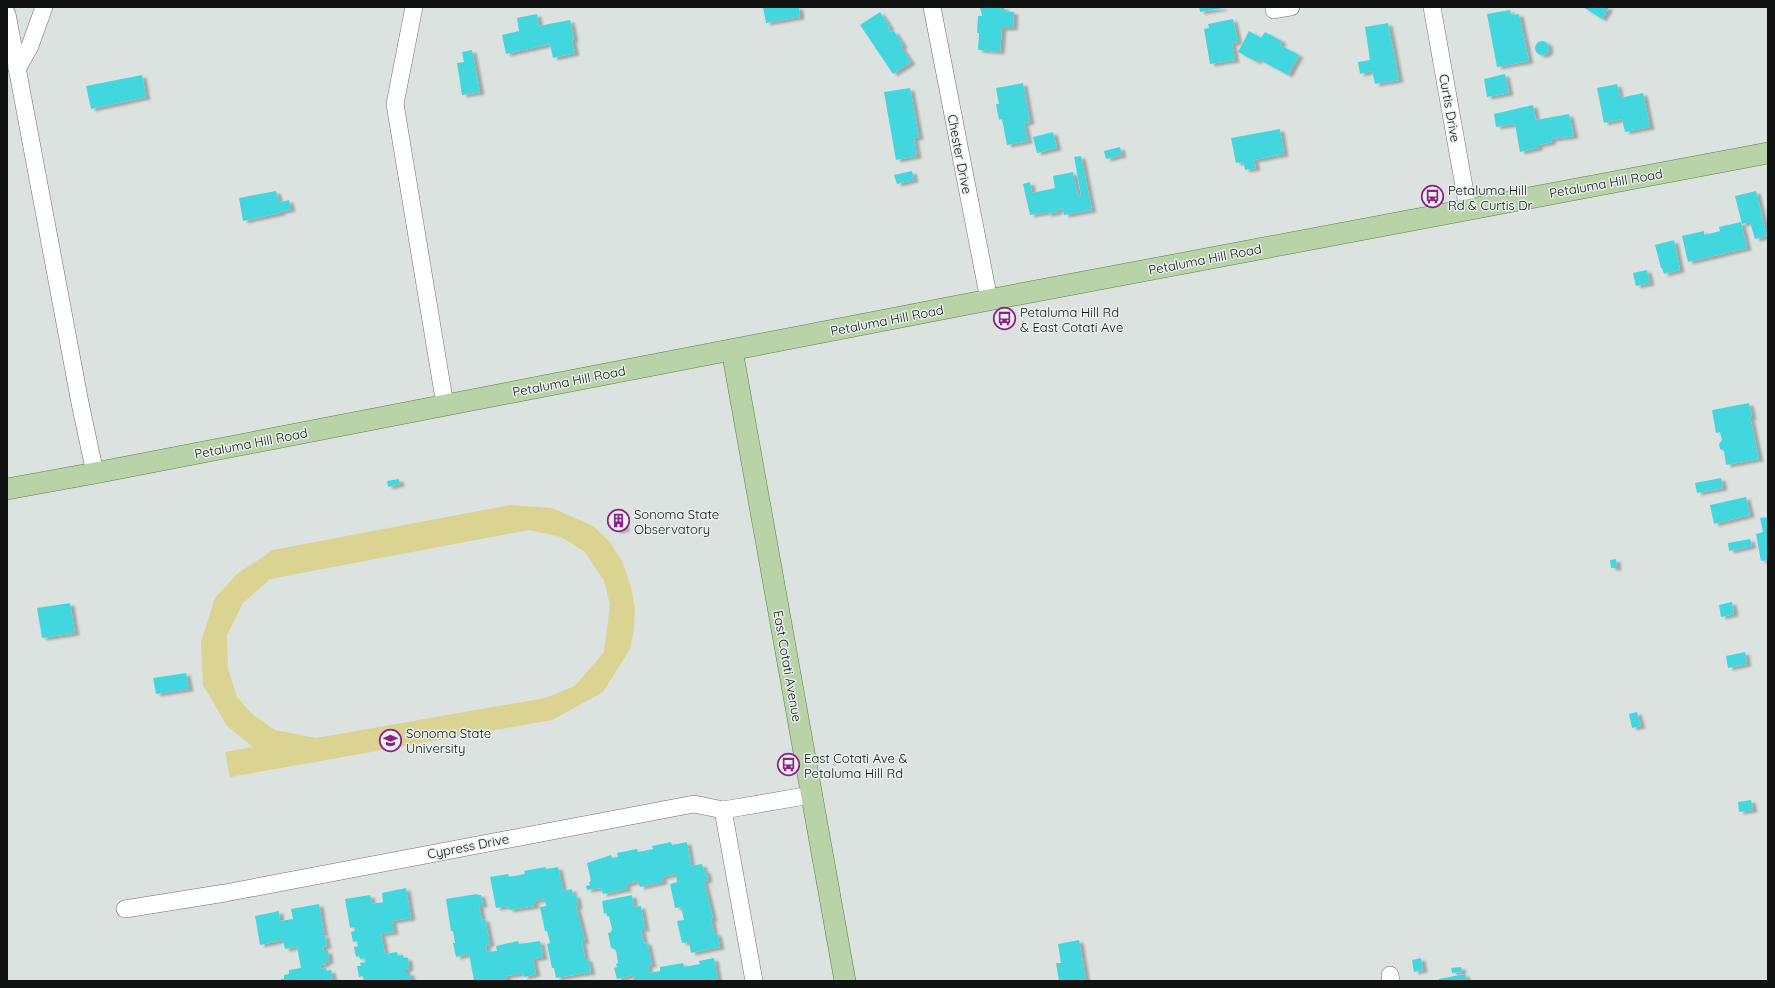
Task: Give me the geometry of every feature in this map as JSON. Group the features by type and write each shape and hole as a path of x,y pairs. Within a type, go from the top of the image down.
{"main road":[{"name":"Petaluma Hill Road","path":"7,489 989,300 1768,153"},
{"name":"East Cotati Avenue","path":"732,350 845,981"}],"street":[{"path":"13,66 30,46 44,7"},
{"path":"414,7 395,104 445,405"},
{"name":"Chester Drive","path":"932,7 989,300"},
{"path":"1274,10 1290,7"},
{"name":"Curtis Drive","path":"1432,7 1468,209"},
{"path":"7,14 13,66 78,395 95,473"},
{"name":"Cypress Drive","path":"125,909 232,891 694,804 723,810 811,795"},
{"path":"723,810 754,981"}],"shaded area":[{"path":"510,505 552,508 593,526 609,541 622,561 630,584 635,607 634,629 630,649 603,692 552,720 230,777 225,752 253,747 227,726 203,685 201,642 215,598 237,574 273,550","holes":["529,530 561,537 585,552 604,581 610,605 604,652 575,686 545,698 316,738 275,730 252,714 237,697 228,668 227,635 243,603 270,579"]}],"building":[{"path":"763,7 799,7 800,17 766,23"},
{"path":"980,7 1004,7 1004,11 1014,12 1013,28 1002,28 1000,52 978,50 978,16 982,16"},
{"path":"1199,7 1223,7 1223,8 1200,12"},
{"path":"1583,7 1609,7 1602,19"},
{"path":"1510,10 1511,15 1519,14 1529,61 1497,67 1487,14"},
{"path":"880,12 890,27 888,28 891,32 894,31 903,45 901,47 911,62 893,74 860,25"},
{"path":"537,14 539,26 570,20 575,53 553,58 550,44 506,54 502,35 519,31 517,18"},
{"path":"1233,19 1238,42 1232,43 1235,60 1210,64 1204,29 1209,28 1208,24"},
{"path":"1388,23 1399,80 1375,84 1372,71 1360,74 1358,62 1370,60 1365,27"},
{"path":"1249,31 1261,38 1265,32 1282,41 1280,45 1299,55 1288,75 1258,59 1257,62 1238,52"},
{"path":"1542,41 1547,43 1549,48 1547,53 1542,55 1537,53 1535,48 1537,43"},
{"path":"472,50 480,92 462,95 457,63 464,62 462,52"},
{"path":"1505,74 1509,93 1487,97 1484,79"},
{"path":"142,75 146,97 91,109 86,86"},
{"path":"1023,83 1030,122 1024,123 1028,141 1007,145 1002,119 999,120 996,104 999,104 996,88"},
{"path":"1617,84 1620,98 1643,93 1650,127 1625,132 1622,119 1604,123 1597,88"},
{"path":"910,88 919,137 914,138 917,156 896,160 884,92"},
{"path":"1533,105 1536,120 1569,114 1574,136 1551,139 1552,142 1538,145 1538,148 1520,152 1515,124 1496,127 1494,114"},
{"path":"1280,129 1284,154 1254,160 1256,168 1245,170 1243,162 1236,163 1231,138"},
{"path":"1053,132 1057,148 1037,153 1033,137"},
{"path":"1120,147 1122,155 1106,159 1104,151"},
{"path":"1081,156 1092,210 1064,215 1063,209 1057,210 1058,212 1047,214 1047,212 1030,215 1023,184 1030,182 1032,193 1055,188 1053,176 1073,172 1078,196 1081,195 1074,157"},
{"path":"912,171 914,180 897,184 894,175"},
{"path":"276,191 279,202 289,200 291,209 280,213 243,221 239,198"},
{"path":"1756,191 1767,236 1755,239 1750,222 1742,224 1735,196"},
{"path":"1741,222 1747,248 1688,262 1682,236 1704,231 1704,235 1720,231 1719,227"},
{"path":"1674,240 1680,270 1664,274 1655,245"},
{"path":"1647,270 1650,283 1636,286 1633,273"},
{"path":"1749,403 1752,417 1750,417 1759,459 1726,465 1724,451 1720,449 1719,444 1722,440 1720,432 1716,433 1712,410"},
{"path":"1721,478 1723,488 1697,493 1695,483"},
{"path":"399,479 400,484 388,487 387,481"},
{"path":"1746,497 1750,515 1714,524 1710,505"},
{"name":"Sonoma State Observatory","path":"621,512 625,529 616,531 612,514"},
{"path":"1768,517 1768,560 1761,561 1756,534 1763,532 1760,518"},
{"path":"1750,539 1752,546 1729,551 1728,543"},
{"path":"1616,559 1617,568 1611,568 1610,560"},
{"path":"1732,602 1734,614 1721,617 1719,605"},
{"path":"70,603 75,633 42,638 37,608"},
{"path":"1745,652 1747,664 1728,668 1726,656"},
{"path":"186,673 189,689 156,694 153,678"},
{"path":"1637,712 1641,726 1632,728 1629,714"},
{"path":"1751,800 1753,810 1739,812 1738,802"},
{"path":"671,842 672,845 687,842 691,866 702,864 704,871 706,870 708,880 704,881 713,919 711,919 714,934 717,933 720,947 691,953 689,942 682,943 677,921 684,920 681,907 675,908 670,884 677,882 676,874 662,877 663,882 640,887 638,881 626,884 627,889 603,894 601,888 587,890 586,886 590,885 589,882 591,881 587,863 611,855 612,858 618,857 617,853 637,849 638,852 653,849 652,846"},
{"path":"545,867 546,869 558,867 563,891 572,889 573,896 576,895 578,906 576,907 585,941 582,941 585,959 588,959 591,972 556,978 554,968 552,968 547,944 550,943 547,931 545,931 540,907 546,906 545,899 534,901 535,906 509,910 508,906 496,908 490,877 508,874 509,877 525,874 524,871"},
{"path":"406,888 411,918 392,921 394,932 381,934 385,954 397,952 398,956 403,955 404,958 408,958 409,968 406,969 406,973 410,973 411,981 364,981 363,976 359,977 357,966 361,966 360,963 366,962 366,958 360,959 359,956 356,957 354,947 358,946 357,941 353,942 351,932 355,931 355,927 350,928 345,899 370,895 372,904 383,902 382,893"},
{"path":"477,894 481,895 483,905 479,905 482,920 485,919 490,944 486,945 487,952 497,951 496,946 518,941 519,944 540,941 543,957 533,959 536,974 524,977 523,973 506,976 507,980 503,981 474,981 469,954 456,957 453,943 455,943 453,931 451,931 446,899"},
{"path":"632,895 634,907 641,906 645,929 641,929 644,943 647,942 652,965 648,965 649,973 660,971 660,967 683,963 684,967 700,964 699,961 714,958 718,981 634,981 633,975 617,979 614,968 617,967 616,964 618,963 616,950 611,948 608,933 611,932 612,929 609,916 607,916 606,913 604,914 602,901"},
{"path":"319,904 324,934 321,934 321,936 325,935 327,946 323,947 324,951 328,951 329,961 325,962 326,964 320,965 321,969 326,968 327,971 331,970 333,981 281,981 281,979 284,979 284,975 289,974 289,970 301,968 297,947 285,949 283,940 260,945 255,916 279,911 280,921 293,919 291,909"},
{"path":"1079,940 1086,981 1059,981 1056,963 1061,963 1058,944"},
{"path":"1421,958 1423,970 1414,972 1412,960"},
{"path":"1461,967 1462,972 1452,973 1451,968"},
{"path":"1465,974 1467,981 1439,981 1439,979"}],"place":[{"name":"Petaluma Hill Rd & Curtis Dr","path":"1432,197"},
{"name":"Petaluma Hill Rd & East Cotati Ave","path":"1004,319"},
{"name":"Sonoma State Observatory","path":"619,521"},
{"name":"Sonoma State University","path":"390,740"},
{"name":"East Cotati Ave & Petaluma Hill Rd","path":"789,765"}]}
